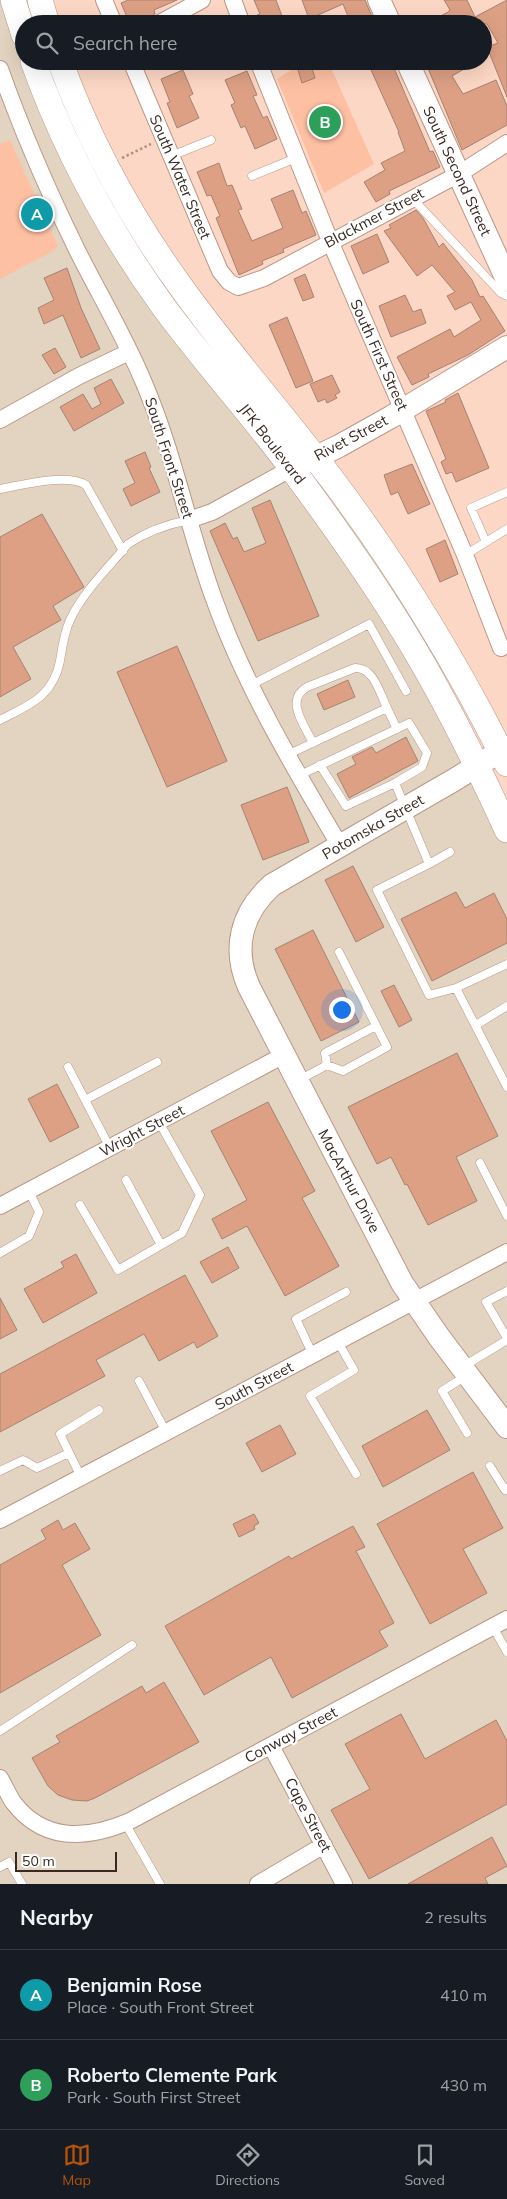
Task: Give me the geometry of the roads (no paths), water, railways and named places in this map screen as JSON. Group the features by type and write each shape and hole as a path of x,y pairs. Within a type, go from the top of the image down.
{"main road":[{"path":"13,0 18,15"},
{"path":"40,0 44,15"},
{"name":"JFK Boulevard","path":"37,70 70,152 123,245 179,326 292,468 348,546 405,633 462,734 507,830"},
{"name":"JFK Boulevard","path":"64,70 103,158 153,246 212,329 315,458 370,532 437,636 505,754"}],"street":[{"path":"104,0 110,15"},
{"path":"174,15 202,0"},
{"path":"233,0 239,15"},
{"path":"379,0 386,15"},
{"name":"South Front Street","path":"0,69 16,114 50,193 129,352 155,410 214,600 251,685 298,776 340,846"},
{"name":"South Water Street","path":"135,70 220,271 229,282 238,287"},
{"name":"South First Street","path":"262,70 330,241 465,555 501,648"},
{"name":"South Second Street","path":"411,70 507,280"},
{"name":"Blackmer Street","path":"238,287 264,278 330,241 459,174 507,143"},
{"name":"Rivet Street","path":"189,520 212,512 292,468 391,418 403,408 507,346"},
{"path":"0,420 79,376 129,352"},
{"name":"Potomska Street","path":"248,915 258,899 272,885 477,766 505,754"},
{"name":"MacArthur Drive","path":"248,915 241,934 241,966 248,987 414,1302 507,1427"},
{"name":"Wright Street","path":"0,1206 284,1055"},
{"name":"South Street","path":"0,1520 507,1252"},
{"name":"Conway Street","path":"4,1794 38,1824 51,1830 71,1835 92,1834 125,1823 500,1623"},
{"name":"Cape Street","path":"271,1746 344,1884"},
{"path":"0,1778 4,1794"},
{"path":"258,1884 324,1845"}],"lane":[{"path":"171,156 210,140"},
{"path":"252,176 296,158"},
{"path":"412,198 501,293 507,296"},
{"path":"0,489 52,481 80,481 86,485 123,551"},
{"path":"486,542 471,508 507,492"},
{"path":"0,720 40,699 52,686 58,673 69,622 90,590 123,551 138,538 174,523 189,520"},
{"path":"465,555 507,529"},
{"path":"251,685 369,624 406,691"},
{"path":"313,743 296,705 296,698 300,691 307,687 355,668 363,667 370,672 397,729"},
{"path":"287,755 387,708"},
{"path":"298,776 320,765 409,723 427,753 422,767 395,783 346,806 320,765"},
{"path":"395,783 407,807 429,864"},
{"path":"450,852 377,890 429,995 456,988 507,964"},
{"path":"297,1081 327,1065 343,1071 387,1047 339,952"},
{"path":"456,988 507,1087"},
{"path":"476,1024 507,1006"},
{"path":"327,1065 325,1053 376,1026"},
{"path":"85,1100 157,1062"},
{"path":"68,1067 110,1148"},
{"path":"80,1205 118,1270 182,1233 200,1195 159,1122"},
{"path":"480,1163 507,1216"},
{"path":"126,1180 161,1245"},
{"path":"0,1253 29,1236 39,1212 29,1191"},
{"path":"467,1433 442,1390 507,1339 486,1302 507,1290"},
{"path":"313,1355 296,1319 346,1292"},
{"path":"338,1342 354,1370 310,1396 356,1474"},
{"path":"140,1381 166,1432"},
{"path":"81,1477 60,1434 99,1410"},
{"path":"0,1471 23,1460 37,1468 69,1453"},
{"path":"490,1466 506,1490"},
{"path":"500,1623 507,1652"},
{"path":"0,1731 132,1645"},
{"path":"125,1823 160,1884"},
{"path":"0,1867 9,1862 22,1884"}],"place":[{"name":"Roberto Clemente Park","path":"325,122"},
{"name":"Benjamin Rose","path":"37,214"}]}
